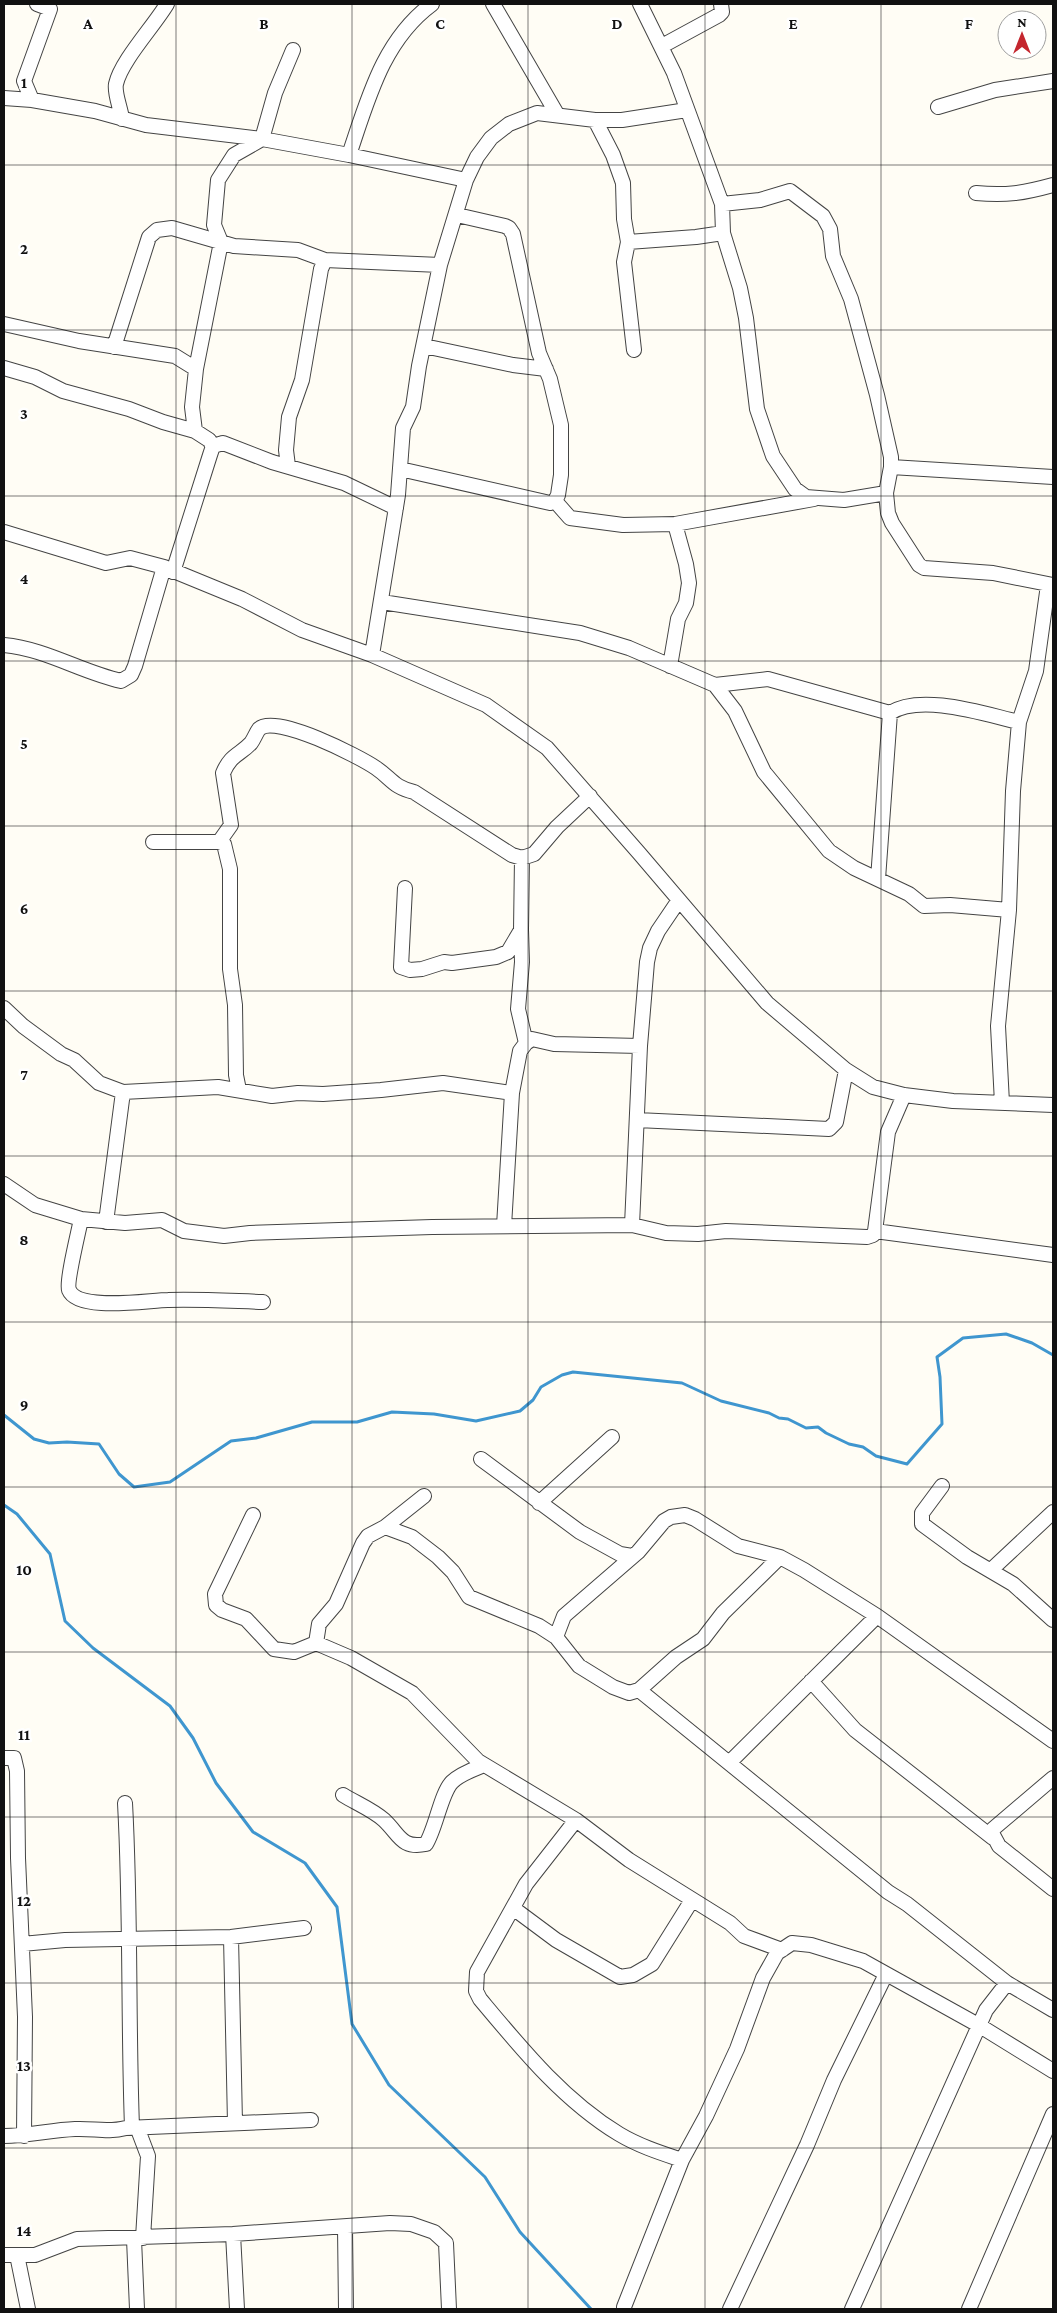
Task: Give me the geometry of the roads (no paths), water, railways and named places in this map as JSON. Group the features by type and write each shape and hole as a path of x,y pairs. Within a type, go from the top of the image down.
{"street":[{"path":"122,119 116,85 127,62 167,4"},
{"path":"349,155 374,82 392,46 420,13 432,4"},
{"path":"493,4 557,114"},
{"path":"640,4 662,46 688,110 722,204 723,233 740,288 746,318 756,409 773,456 785,475 800,494 814,499"},
{"path":"662,46 719,15 722,12 721,4"},
{"path":"32,100 24,80 47,5"},
{"path":"195,431 192,407 196,369 221,242 214,224 218,180 234,155 262,139 275,93 292,50"},
{"path":"938,107 995,90 1053,81"},
{"path":"4,98 32,100 146,125 262,139 466,180"},
{"path":"372,655 396,508 403,428 413,407 416,382 440,266 466,180 482,149 509,124 537,113 595,120 642,119 688,110"},
{"path":"595,120 613,155 622,183 624,219 628,242 624,262 634,350"},
{"path":"976,192 1006,195 1022,194 1053,185"},
{"path":"722,204 760,200 790,191 796,193 807,205 823,216 830,229 835,265 850,299 877,395 892,467 886,493 886,504 892,523 919,565 924,568 993,573 1035,580 1051,585 1036,671 1019,722 1013,791 1009,910 998,1026 1002,1103"},
{"path":"400,469 537,501 550,503 555,501 558,495 561,475 560,425 546,369 538,353 512,230 505,226 457,214"},
{"path":"114,347 149,237 157,230 172,228 234,246 298,250 325,260 440,266"},
{"path":"628,242 723,233"},
{"path":"288,466 286,450 289,417 302,380 320,269 325,260"},
{"path":"4,324 114,347 175,356 196,369"},
{"path":"424,346 513,366 546,369"},
{"path":"4,368 36,377 63,392 129,409 163,422 195,431 209,440 213,446"},
{"path":"213,446 223,443 344,483 396,508"},
{"path":"4,645 31,649 56,657 101,676 122,681 131,675 213,446"},
{"path":"892,467 1053,477"},
{"path":"555,501 570,518 622,525 675,524 814,499 858,499 886,493"},
{"path":"670,666 678,618 686,603 689,583 675,524"},
{"path":"4,532 106,564 130,558 169,570 242,599 302,630 372,655 493,709 547,748 768,1003 846,1070 873,1087 904,1095 954,1101 1053,1106"},
{"path":"382,602 580,633 630,648 715,685 768,679 890,713"},
{"path":"715,685 735,712 764,772 829,851 854,868 909,894 924,906 950,905 1009,910"},
{"path":"890,713 897,708 940,704 1019,722"},
{"path":"878,879 890,713"},
{"path":"219,842 231,825 223,773 236,753 250,744 259,730 270,726 282,727 310,736 350,753 377,769 400,789 414,792 512,855 522,858 534,854 556,828 590,796"},
{"path":"153,842 219,842 224,844 228,852 230,869 230,969 235,1005 236,1076 239,1090"},
{"path":"522,858 519,908 522,962 518,1009 526,1043"},
{"path":"405,888 401,967 410,970 444,962 452,963 496,958 508,952 520,930"},
{"path":"632,1225 645,971 650,948 658,931 679,900"},
{"path":"4,1008 23,1026 61,1054 74,1060 100,1082 123,1092 218,1088 272,1096 298,1093 323,1094 381,1090 443,1084 512,1093"},
{"path":"504,1226 512,1093 520,1051 526,1043 532,1040 554,1044 640,1046"},
{"path":"637,1120 828,1129 836,1122 846,1070"},
{"path":"106,1222 123,1092"},
{"path":"4,1184 35,1205 81,1219 125,1223 162,1220 184,1231 224,1236 250,1233 504,1226 632,1225 666,1233 698,1234 726,1230 867,1237 875,1231 883,1154 888,1132 904,1095"},
{"path":"81,1219 68,1285 74,1296 81,1300 109,1303 141,1303 166,1300 263,1302"},
{"path":"875,1231 1053,1255"},
{"path":"539,1503 612,1437"},
{"path":"481,1459 580,1532 620,1554 632,1556"},
{"path":"942,1486 922,1512 922,1524 966,1557 1013,1584 1053,1620"},
{"path":"316,1643 319,1624 336,1604 363,1543 368,1536 385,1528 424,1496"},
{"path":"991,1570 1053,1512"},
{"path":"253,1515 215,1594 216,1605 222,1610 246,1619 274,1648 294,1652 316,1643 351,1658 412,1693 478,1761 576,1820 630,1860 730,1923 744,1936 782,1950"},
{"path":"556,1637 564,1616 632,1556 664,1521 678,1515 695,1519 738,1546 780,1557 876,1616 1053,1741"},
{"path":"385,1528 412,1537 438,1557 453,1572 469,1597 540,1626 556,1637 580,1666 624,1692 639,1690 676,1656 702,1639 723,1613 780,1557"},
{"path":"729,1763 876,1616"},
{"path":"811,1681 855,1730 993,1838 999,1846 1053,1889"},
{"path":"639,1690 888,1892 907,1904 1006,1983 1053,2010"},
{"path":"4,1758 14,1758 17,1762 25,2017 24,2136"},
{"path":"343,1795 384,1820 402,1841 414,1846 426,1844 432,1834 452,1782 484,1764"},
{"path":"993,1838 993,1830 1053,1778"},
{"path":"125,1803 129,1875 130,2066 134,2127 148,2156 139,2239 137,2309"},
{"path":"576,1820 526,1884 477,1972 476,1991 480,1999 533,2063 598,2119 620,2134 653,2150 682,2160"},
{"path":"513,1908 556,1940 620,1977 633,1975 652,1964 692,1900"},
{"path":"22,1944 65,1940 231,1937 304,1928"},
{"path":"231,1937 235,2123"},
{"path":"624,2307 682,2160 706,2116 737,2049 763,1978 777,1953 792,1943 811,1945 862,1961 980,2026 1053,2071"},
{"path":"730,2309 807,2145 834,2080 886,1974"},
{"path":"852,2309 986,2010 1006,1983"},
{"path":"970,2309 1053,2114"},
{"path":"4,2136 24,2136 73,2129 90,2129 106,2132 134,2127 311,2120"},
{"path":"28,2309 10,2255 35,2255 54,2246 77,2239 139,2239 345,2228 390,2223 411,2224 440,2235 446,2243 448,2250 449,2309"},
{"path":"345,2228 346,2309"},
{"path":"233,2234 237,2309"}],"waterway":[{"path":"4,1415 34,1439 49,1443 99,1444 119,1474 134,1487 170,1482 231,1441 256,1438 312,1422 357,1422 392,1412 434,1414 476,1421 520,1411 533,1400 541,1387 562,1375 573,1372 682,1383 721,1401 788,1419 806,1428 818,1427 849,1444 863,1447 876,1456 907,1464 942,1424 940,1377 937,1357 963,1338 1006,1334 1032,1343 1053,1355"},
{"path":"4,1505 17,1514 50,1554 65,1621 93,1648 170,1706 193,1738 216,1783 253,1832 305,1863 337,1907 352,2024 389,2085 485,2177 520,2232 591,2309"}]}
